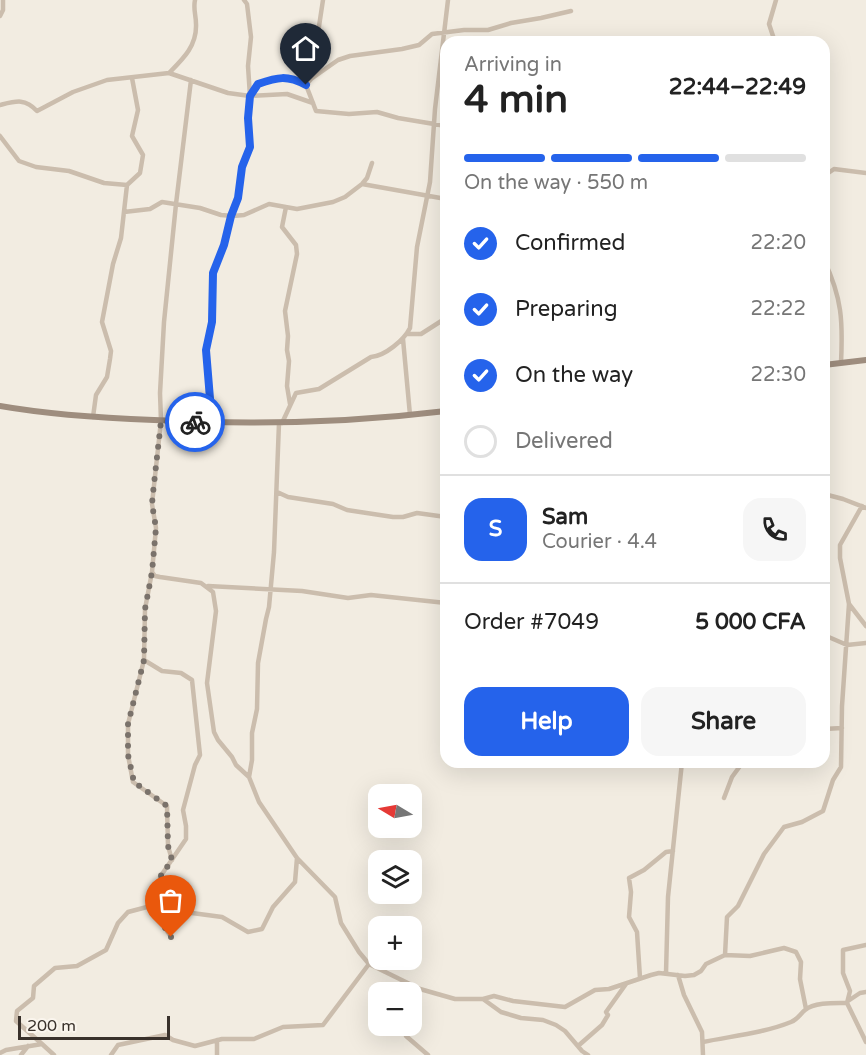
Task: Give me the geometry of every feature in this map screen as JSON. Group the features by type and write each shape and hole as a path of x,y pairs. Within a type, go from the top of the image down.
{"main road":[{"path":"830,364 866,360"},
{"path":"0,406 93,417 212,423 318,423 440,412"}],"street":[{"path":"0,16 3,10 3,0"},
{"path":"169,73 191,49 196,26 193,6 195,0"},
{"path":"212,423 206,350 212,322 213,273 238,198 242,167 250,147 248,66 251,37 247,4 244,0"},
{"path":"311,79 323,0"},
{"path":"443,34 448,0"},
{"path":"773,36 769,24 776,0"},
{"path":"306,85 338,60 350,56 402,50 419,45 432,34 488,30 571,11"},
{"path":"410,415 405,337 411,318 417,247 428,195 440,64"},
{"path":"0,105 16,101 30,103 37,111 73,92 107,80 169,73 228,93 250,96 287,94 313,103"},
{"path":"93,417 96,395 107,377 110,359 111,351 102,322 112,264 121,238 127,185 140,173 143,155 132,136 138,110 132,78"},
{"path":"250,96 258,84 276,78 293,78 306,85 316,111 350,114 377,112 440,126"},
{"path":"172,860 168,846 167,806 134,782 128,755 128,724 144,660 145,609 152,572 156,522 152,504 161,421 160,393 164,322 191,80"},
{"path":"0,136 20,160 36,167 69,171 104,183 127,185"},
{"path":"124,212 150,209 162,202 231,216 244,215 268,204 297,209 333,202 345,197 362,184 367,178 372,163"},
{"path":"830,172 834,169 866,173"},
{"path":"362,184 440,198"},
{"path":"286,207 282,227 296,245 297,254 285,311 288,336 286,350 289,361 287,386 290,404"},
{"path":"830,275 842,313 841,363"},
{"path":"249,777 252,760 252,732 257,709 258,663 271,589 280,423 296,393 319,389 371,357 386,352 405,337 421,334 440,322"},
{"path":"277,492 285,496 333,504 348,510 393,517 417,513 440,516"},
{"path":"725,956 727,917 738,906 765,854 784,827 802,822 824,811 833,780 841,767 842,706 849,604 840,558 840,545 864,507 830,496"},
{"path":"152,572 155,576 208,586 302,591 348,598 371,594 440,602"},
{"path":"208,586 213,592 216,611 207,683 214,732 236,765 249,777 259,802 297,858 335,897 341,923 368,963"},
{"path":"849,604 866,626"},
{"path":"830,638 847,645 866,644"},
{"path":"144,660 162,670 181,673 192,680 200,755 195,765 183,810 186,839 160,877 166,898 164,926 171,937"},
{"path":"830,729 842,728"},
{"path":"666,973 668,897 681,768"},
{"path":"724,798 738,768"},
{"path":"640,978 637,932 629,917 631,892 629,878 644,870 666,852 673,851"},
{"path":"54,1055 16,1021 17,1011 33,998 34,986 55,968 77,966 106,950 118,923 128,912 147,907 222,917 248,932 262,929 273,907 295,882 297,858"},
{"path":"866,945 843,950 843,973 849,992 847,1003 866,1042"},
{"path":"422,990 455,999 483,999 494,996 565,1007 595,990 609,989 651,975 666,973 694,975 702,971 706,964 725,956 750,957 784,948 796,952 801,962 801,980 806,1009"},
{"path":"111,1055 117,1045 165,1035 172,1040 195,1046 217,1040 254,1039 283,1027 323,1025 368,965"},
{"path":"381,970 406,982"},
{"path":"678,975 684,995 702,1032 704,1055"},
{"path":"580,1051 602,1025 608,1015 606,1012 627,984"},
{"path":"703,1042 756,1032 792,1021 801,1016 806,1009 847,1003 852,997 866,992"},
{"path":"483,999 501,1012 521,1018 543,1020 556,1025 565,1031 580,1051 588,1055"},
{"path":"406,1036 428,1055"},
{"path":"217,1040 218,1055"},
{"path":"0,1053 42,1044"},
{"path":"21,1055 28,1046"}],"way so far":[{"path":"171,937 164,926 166,898 160,877 172,860 168,846 167,806 134,782 128,755 128,724 144,660 145,609 152,572 156,528 152,504 161,421 195,422"}],"route":[{"path":"195,422 212,423 206,350 212,322 213,273 238,198 242,167 250,147 248,118 250,96 258,84 276,78 293,78 306,85"}]}
